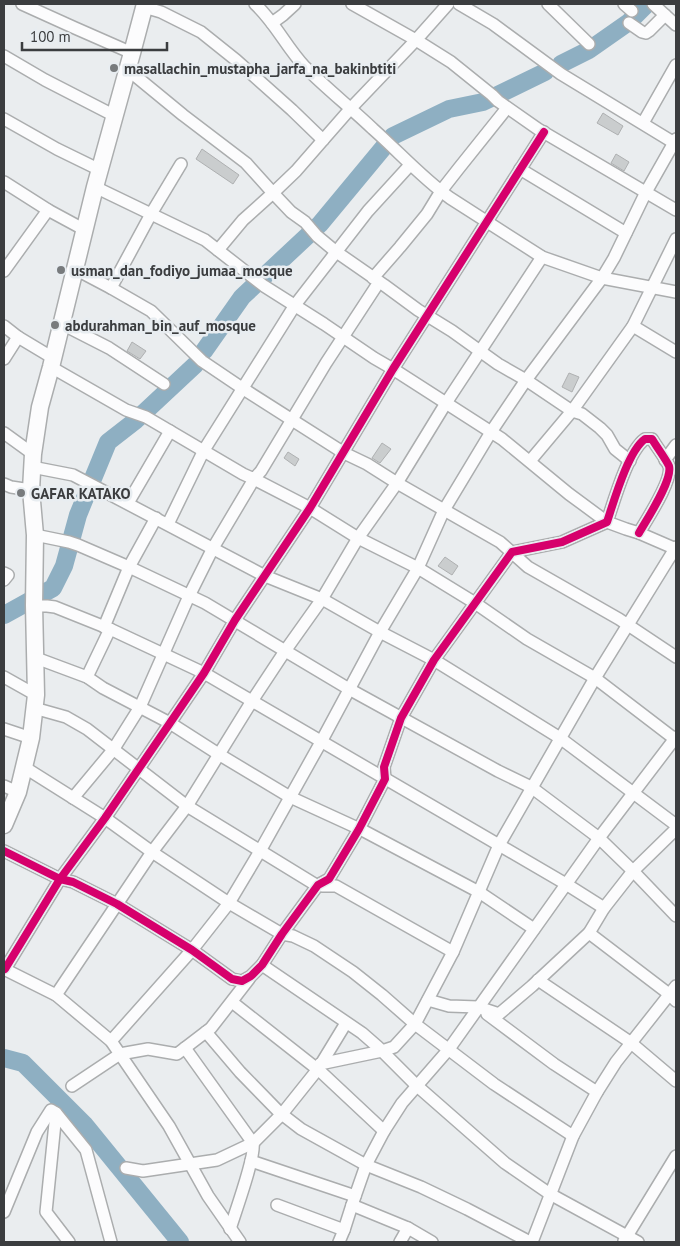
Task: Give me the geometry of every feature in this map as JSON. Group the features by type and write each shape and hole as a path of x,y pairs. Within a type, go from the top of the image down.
{"street":[{"path":"22,4 74,28 130,61 183,116 246,163 291,212 335,252 498,364 526,380 572,411 582,414 607,434 615,449 630,461"},
{"path":"255,4 272,23 304,66 410,165 441,191 486,222 542,257 602,278 676,292"},
{"path":"272,23 295,4"},
{"path":"352,4 451,62 499,102 544,132 676,210"},
{"path":"218,250 243,220 296,171 351,108 448,4"},
{"path":"111,1041 192,950 229,902 260,851 380,632 418,568 444,510 491,432 526,380 602,278 646,192 675,142 561,74 493,24 459,4"},
{"path":"548,4 589,44"},
{"path":"653,4 676,25"},
{"path":"4,825 11,789 24,767 31,738 35,701 35,535 31,490 40,407 95,187 144,5 201,32 236,60 323,140"},
{"path":"629,24 646,33 665,15"},
{"path":"4,56 45,80 115,116"},
{"path":"643,123 676,64"},
{"path":"73,798 113,750 140,707 189,596 213,548 254,479 261,471 376,280 427,214 499,102"},
{"path":"4,119 57,149 100,170"},
{"path":"240,1242 208,1196 169,1126 111,1041 56,995 4,969 60,879 106,818 204,673 235,620 310,508 393,369 544,132"},
{"path":"112,288 151,214 181,164"},
{"path":"168,524 204,450 295,304 368,210 410,165"},
{"path":"520,169 626,233"},
{"path":"4,182 48,210 85,230"},
{"path":"95,187 205,240 264,286 295,304 374,358 491,432 607,522 676,548 595,678 499,845 453,952 415,1024 394,1046 382,1051 319,1067"},
{"path":"4,271 48,210"},
{"path":"530,461 572,411 633,326 676,239"},
{"path":"56,995 152,852 188,806 252,701 322,599 358,538 397,483 446,403 542,257"},
{"path":"75,269 151,311 202,361 291,420 344,453 367,464 500,542 528,567 619,619 676,657"},
{"path":"62,324 109,348 164,384"},
{"path":"4,326 52,363 126,410 146,417 230,466 310,508 358,538 418,568 475,603 528,639 595,678 676,739 599,838 448,1049 402,1103 384,1131 366,1165 339,1242"},
{"path":"633,326 676,352"},
{"path":"4,359 18,337"},
{"path":"128,503 170,431"},
{"path":"4,434 33,461 73,475 265,576 322,599 434,660 560,738 676,825"},
{"path":"72,1086 120,1054 148,1049 177,1054 212,1028 251,976 262,965 318,885 329,878 359,829 386,778 384,767 401,718 434,660 512,552 562,542 607,522 630,461 640,442 645,439 652,439 669,466 669,475 662,493 639,533"},
{"path":"665,460 676,444"},
{"path":"4,484 31,490"},
{"path":"87,677 129,567 156,518"},
{"path":"35,535 74,544 129,567 205,603 349,689 531,787 599,838 676,916"},
{"path":"4,573 8,575 4,580"},
{"path":"34,602 55,607 107,628 204,673 386,778 604,908"},
{"path":"36,658 87,677 103,688 170,723 290,797 359,829 479,892 534,929"},
{"path":"4,677 35,701 87,730 188,806 260,851 318,885 336,886 453,952"},
{"path":"4,729 31,738"},
{"path":"24,767 106,818 152,852 229,902 282,934 293,936 314,946 352,972 415,1024 494,1084 573,1136"},
{"path":"428,1000 449,1006 478,1007 499,1014 589,933 604,908 633,871 676,829"},
{"path":"4,851 60,879 73,882 117,904 192,950 232,979 242,982 251,976"},
{"path":"206,1032 240,1072 282,1114 301,1129 366,1165 421,1187 531,1242 573,1136 597,1092 630,1042 674,994 589,933"},
{"path":"262,965 362,1033 416,1085 505,1163 550,1194 625,1239 638,1242"},
{"path":"538,980 630,1042 676,1081"},
{"path":"232,1002 319,1067 384,1131"},
{"path":"478,1007 554,1064 597,1092"},
{"path":"126,1168 143,1171 217,1160 253,1143 282,1114 319,1067 346,1023"},
{"path":"185,1048 253,1143 254,1148 251,1161 230,1229"},
{"path":"4,1212 37,1132 51,1110 56,1113 86,1150 111,1242"},
{"path":"56,1113 46,1212 69,1242"},
{"path":"625,1239 676,1156"},
{"path":"251,1161 353,1200 432,1242"},
{"path":"277,1205 344,1230"},
{"path":"400,1242 408,1228"}],"building":[{"path":"603,113 623,126 618,135 597,123"},
{"path":"202,149 239,175 233,184 196,159"},
{"path":"616,154 629,162 624,171 611,163"},
{"path":"132,342 146,351 140,359 127,351"},
{"path":"569,373 579,377 572,392 562,387"},
{"path":"382,443 391,449 380,463 372,458"},
{"path":"288,452 299,459 295,466 284,458"},
{"path":"445,557 458,566 452,575 438,566"}],"waterway":[{"path":"561,64 589,50 629,22 647,4"},
{"path":"204,351 242,297 320,224 393,136 449,109 483,102 545,72"},
{"path":"4,615 53,588 64,566 78,515 108,442 135,421 195,365"},
{"path":"4,1058 23,1063 84,1124 180,1242"}],"cycle path":[{"path":"5,969 60,879 105,818 204,673 235,620 310,508 393,369 544,132"},
{"path":"4,851 60,879 73,882 117,904 192,950 232,979 242,981 251,976 262,965 318,885 329,879 359,829 385,779 384,767 401,718 434,660 512,552 562,542 607,522 627,465 639,445 645,439 652,439 668,463 669,472 663,490 639,533"}],"place":[{"name":"masallachin_mustapha_jarfa_na_bakinbtiti","path":"114,68"},
{"name":"usman_dan_fodiyo_jumaa_mosque","path":"61,270"},
{"name":"abdurahman_bin_auf_mosque","path":"55,325"},
{"name":"GAFAR KATAKO","path":"21,493"}]}
